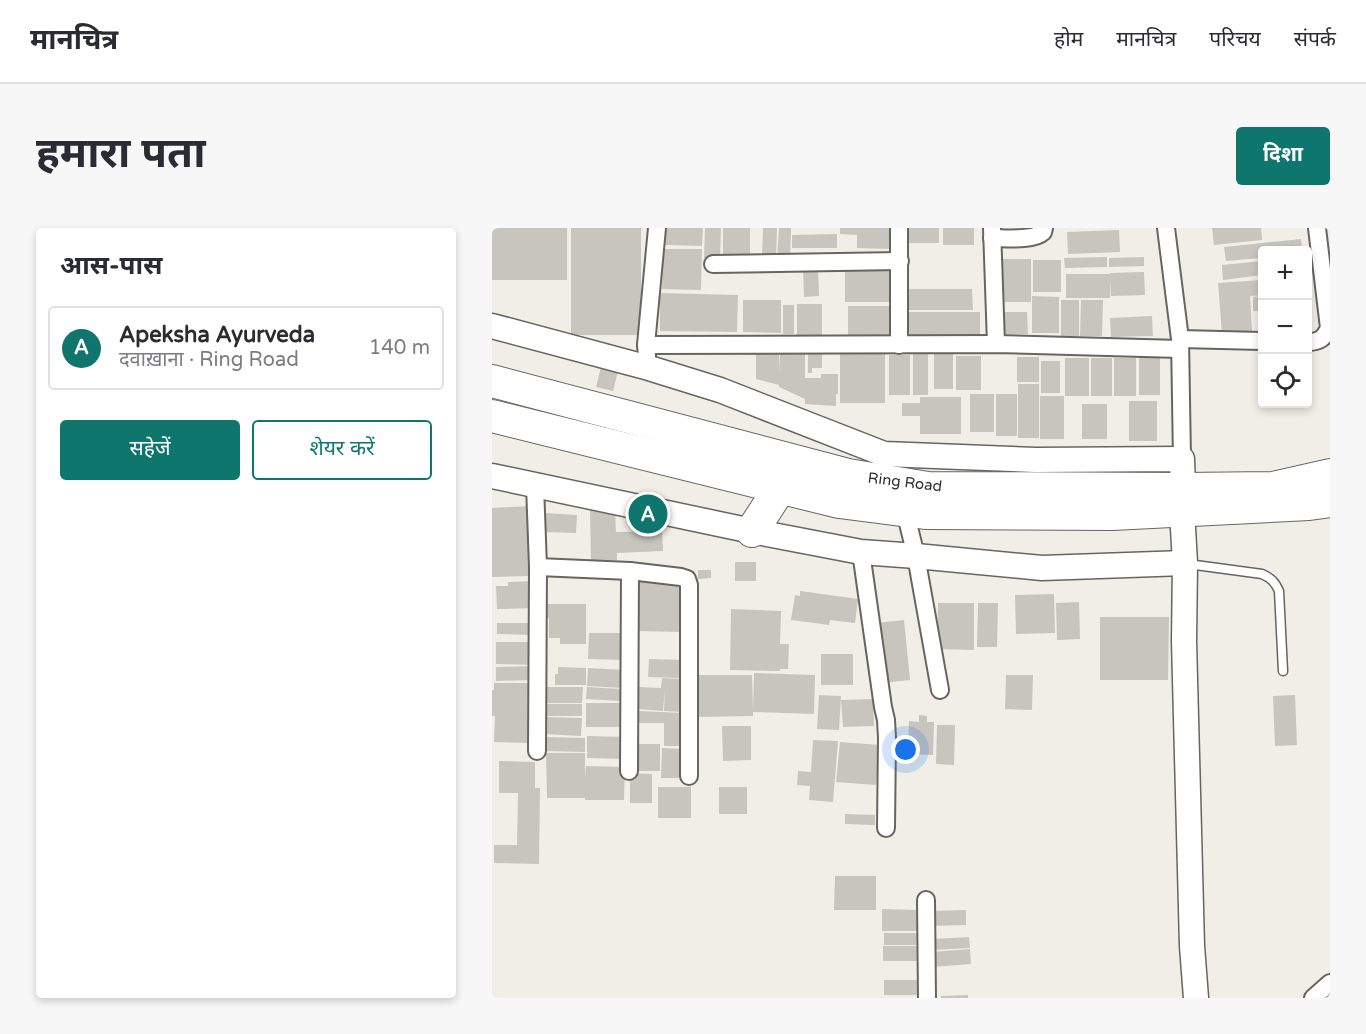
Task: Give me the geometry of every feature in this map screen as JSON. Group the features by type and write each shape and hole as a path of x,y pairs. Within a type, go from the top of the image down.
{"highway":[{"name":"Ring Road","path":"492,381 848,475 928,488 1273,488 1330,476"},
{"name":"Ring Road","path":"492,416 839,502 925,513 1112,514 1182,487 1309,504 1330,501"},
{"path":"752,531 780,488"}],"street":[{"path":"647,357 657,228"},
{"path":"899,228 899,345"},
{"path":"996,344 992,233 1032,238 1039,236 1044,228"},
{"path":"1166,228 1180,344 1185,563 1184,641 1191,923 1196,998"},
{"path":"1312,342 1324,338 1329,328 1317,228"},
{"path":"713,264 900,261"},
{"path":"492,326 647,357 720,390 884,454 1035,460 1182,487"},
{"path":"647,357 899,345 1180,344 1258,341"},
{"path":"492,476 861,552 1042,568 1185,563"},
{"path":"535,485 538,567 537,751"},
{"path":"906,511 940,690"},
{"path":"861,552 886,720 886,828"},
{"path":"538,567 630,571 687,579 689,585 689,776"},
{"path":"629,771 630,571"},
{"path":"926,900 927,998"},
{"path":"1313,998 1330,983"}],"lane":[{"path":"1185,563 1262,574 1275,583 1279,591 1283,671"}],"building":[{"path":"492,228 567,228 567,280 492,280"},
{"path":"571,228 641,228 641,335 571,335"},
{"path":"666,228 703,228 702,246 665,245"},
{"path":"705,228 721,228 720,259 704,258"},
{"path":"723,228 750,228 750,261 723,258"},
{"path":"763,228 777,228 776,258 762,258"},
{"path":"779,228 791,228 790,260 777,260"},
{"path":"840,228 891,228 891,249 857,248 857,235 840,234"},
{"path":"906,228 939,228 939,243 906,243"},
{"path":"943,228 974,228 974,245 943,245"},
{"path":"1212,228 1261,228 1262,240 1214,245"},
{"path":"1119,230 1120,252 1068,254 1067,232"},
{"path":"837,234 837,248 792,248 792,235"},
{"path":"1301,239 1302,246 1258,246 1258,258 1226,261 1224,247"},
{"path":"663,249 702,249 701,290 662,289"},
{"path":"1317,255 1319,272 1312,273 1312,256"},
{"path":"1107,257 1107,267 1065,268 1064,258"},
{"path":"1144,257 1144,266 1109,267 1109,258"},
{"path":"1003,259 1031,259 1031,302 1003,302"},
{"path":"1033,260 1061,260 1061,292 1033,292"},
{"path":"1258,261 1258,276 1223,280 1222,265"},
{"path":"803,266 818,266 819,296 804,297"},
{"path":"845,270 889,271 889,302 845,302"},
{"path":"1144,272 1145,295 1111,296 1110,278 1110,298 1066,298 1066,274"},
{"path":"1258,280 1258,295 1250,296 1252,332 1222,334 1218,283"},
{"path":"903,289 972,289 973,310 903,310"},
{"path":"660,293 738,295 737,332 660,331"},
{"path":"1032,296 1059,297 1059,333 1032,333"},
{"path":"1258,296 1258,311 1253,311 1253,297"},
{"path":"743,300 781,300 781,333 743,332"},
{"path":"1061,300 1079,300 1079,336 1061,336"},
{"path":"1081,300 1103,300 1102,336 1080,336"},
{"path":"797,304 822,304 822,339 797,339"},
{"path":"783,305 794,305 794,334 783,334"},
{"path":"848,306 892,306 892,338 848,338"},
{"path":"905,312 980,312 980,337 905,337"},
{"path":"1002,312 1027,312 1028,334 1003,334"},
{"path":"1152,316 1153,336 1111,337 1110,318"},
{"path":"934,351 953,351 953,389 934,389"},
{"path":"808,352 822,353 822,368 812,368 812,373 808,373"},
{"path":"756,353 779,353 779,372 780,353 805,353 805,378 821,378 821,374 838,374 836,406 805,404 805,399 779,385 756,379"},
{"path":"913,353 928,353 928,395 913,395"},
{"path":"840,354 885,354 885,403 840,403"},
{"path":"889,355 910,355 910,395 889,395"},
{"path":"956,356 981,356 981,390 956,390"},
{"path":"1017,357 1039,357 1039,382 1017,382"},
{"path":"1065,358 1089,358 1089,396 1065,396"},
{"path":"1091,358 1112,358 1112,396 1091,396"},
{"path":"1114,358 1136,358 1136,396 1114,396"},
{"path":"1139,358 1160,358 1160,395 1139,395"},
{"path":"1041,361 1060,361 1060,393 1041,393"},
{"path":"602,363 619,367 613,391 596,387"},
{"path":"1018,384 1039,384 1039,438 1018,438"},
{"path":"970,394 994,394 994,432 970,432"},
{"path":"996,394 1017,394 1017,436 996,436"},
{"path":"1040,396 1064,396 1064,439 1040,439"},
{"path":"920,397 961,397 961,434 920,434 920,416 902,416 902,403 920,403"},
{"path":"1129,401 1157,401 1157,441 1129,441"},
{"path":"1082,404 1107,404 1107,439 1082,439"},
{"path":"530,506 532,576 492,577 492,508"},
{"path":"615,509 616,532 662,531 663,551 617,553 617,560 591,560 590,510"},
{"path":"544,513 577,515 576,533 543,532"},
{"path":"735,562 756,562 756,581 735,581"},
{"path":"698,570 711,570 711,578 698,579"},
{"path":"638,580 682,583 682,632 636,631"},
{"path":"534,581 535,608 497,609 496,586 508,586 508,582"},
{"path":"800,591 858,599 855,623 830,620 829,625 791,620 795,595 800,596"},
{"path":"1054,594 1055,633 1016,634 1015,595"},
{"path":"1079,602 1080,639 1057,640 1056,603"},
{"path":"938,603 974,603 974,650 937,649"},
{"path":"978,603 998,603 997,647 977,647"},
{"path":"545,604 586,604 586,644 560,644 560,638 549,638 549,618 545,618"},
{"path":"731,609 781,611 780,644 789,644 788,669 780,669 780,671 730,670"},
{"path":"1100,617 1169,617 1168,680 1100,680"},
{"path":"904,620 910,680 882,683 876,623"},
{"path":"497,623 533,623 533,635 497,634"},
{"path":"589,633 624,633 623,660 588,659"},
{"path":"496,642 535,642 534,665 496,664"},
{"path":"821,654 853,654 853,685 821,685"},
{"path":"649,659 683,660 682,678 648,677"},
{"path":"535,666 533,680 496,681 496,667"},
{"path":"558,667 586,668 586,685 555,685 555,674 558,674"},
{"path":"588,668 625,670 624,688 587,686"},
{"path":"754,673 815,675 814,714 753,712 753,716 696,717 695,675 752,675 753,710"},
{"path":"1006,675 1033,675 1032,710 1005,709"},
{"path":"662,678 682,679 681,712 664,711 665,688 663,711 638,709 639,687 661,688"},
{"path":"494,683 530,683 530,743 494,742 495,716 492,716 492,690 494,690"},
{"path":"544,687 583,687 582,703 544,703"},
{"path":"587,687 621,689 620,701 586,699"},
{"path":"819,695 841,696 839,730 817,729"},
{"path":"1295,695 1297,745 1275,746 1273,696"},
{"path":"873,699 874,726 843,727 841,700"},
{"path":"586,703 625,703 625,727 586,727"},
{"path":"544,704 582,704 582,716 544,716"},
{"path":"639,711 682,713 682,746 664,746 664,723 639,723"},
{"path":"919,715 927,716 927,722 934,722 933,755 908,754 909,721 919,722"},
{"path":"544,717 582,718 581,736 543,734"},
{"path":"937,725 955,725 954,765 936,764"},
{"path":"722,726 751,726 751,760 723,761"},
{"path":"587,736 626,737 625,759 587,758 587,753 589,753 587,752"},
{"path":"547,737 585,738 585,752 546,751"},
{"path":"813,740 838,741 833,802 809,800 810,786 797,785 798,771 811,772"},
{"path":"840,742 880,745 876,785 836,782"},
{"path":"635,744 660,744 660,771 635,771"},
{"path":"662,748 683,749 681,778 661,778"},
{"path":"546,753 585,753 585,778 586,766 625,767 624,800 547,798"},
{"path":"499,761 535,762 535,788 540,788 539,864 494,863 494,845 517,845 518,793 499,793"},
{"path":"630,773 652,774 652,803 630,803"},
{"path":"658,787 691,787 691,818 658,818"},
{"path":"719,787 747,787 747,814 719,814"},
{"path":"845,814 875,815 875,825 845,824"},
{"path":"835,876 876,876 876,910 834,910"},
{"path":"882,909 918,910 918,931 882,931"},
{"path":"966,910 966,925 928,926 928,911"},
{"path":"884,933 919,933 919,945 884,945"},
{"path":"969,937 970,948 932,950 931,939"},
{"path":"883,946 919,946 919,961 883,961"},
{"path":"970,949 971,964 932,967 931,952"},
{"path":"884,980 927,980 927,995 884,995"},
{"path":"968,995 968,998 941,998 941,996"}],"place":[{"name":"Apeksha Ayurveda","path":"648,514"}]}
